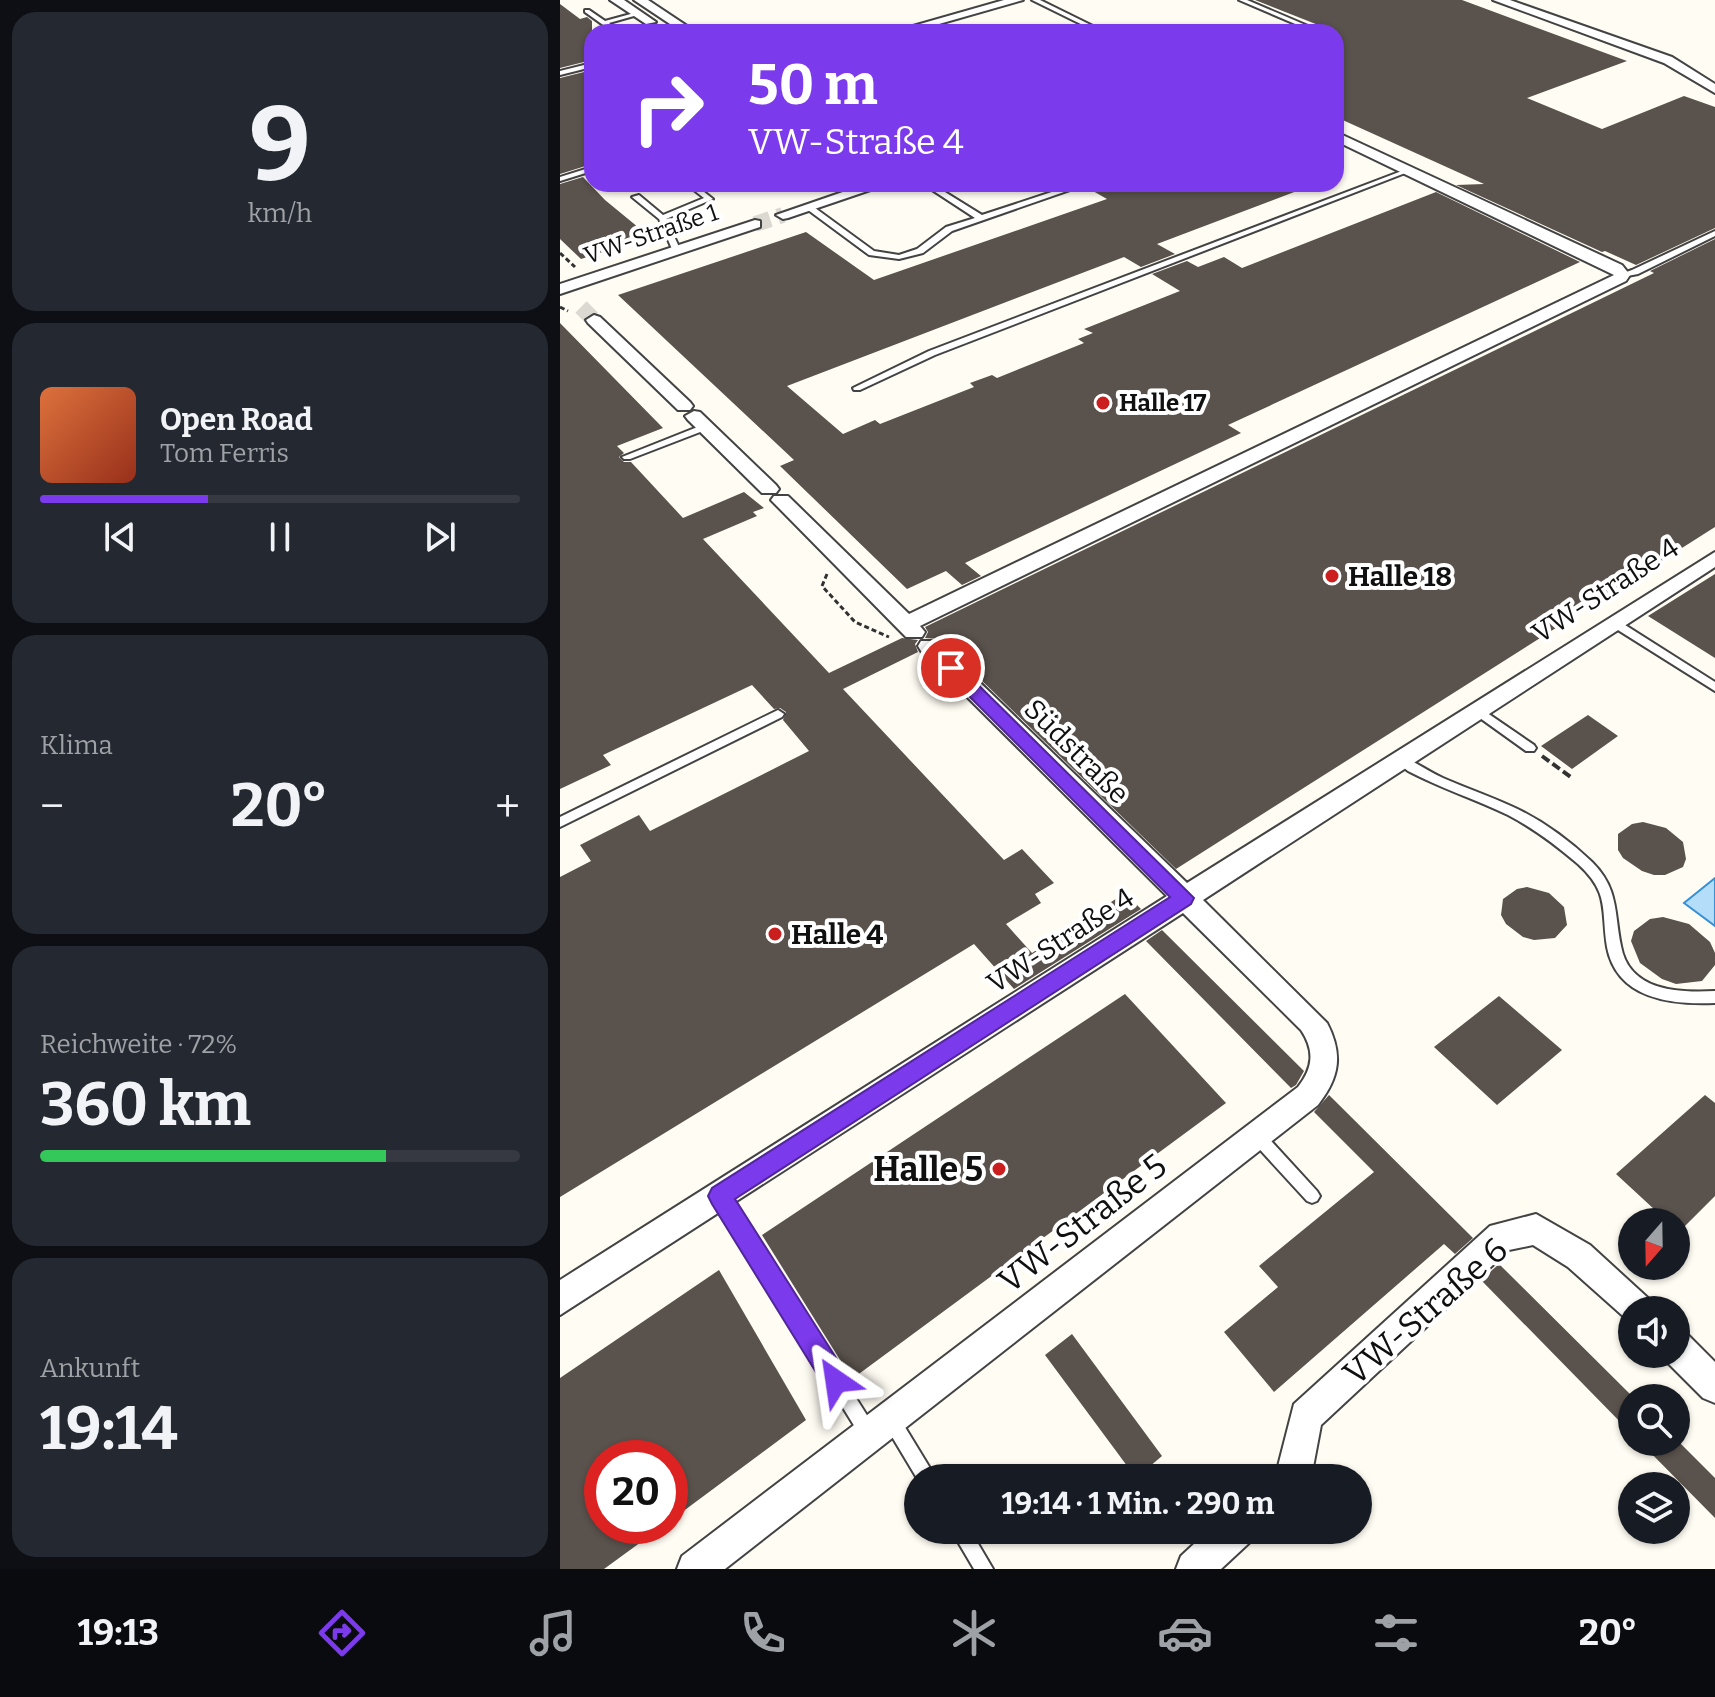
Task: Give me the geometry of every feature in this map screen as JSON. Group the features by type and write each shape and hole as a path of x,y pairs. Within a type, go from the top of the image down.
{"street":[{"path":"620,2 642,0 678,24"},
{"path":"928,24 1017,0"},
{"path":"1499,0 1656,55 1697,80 1700,87 1715,91"},
{"path":"620,2 653,24"},
{"path":"916,634 1617,281 1622,275 1616,268 1344,140"},
{"path":"783,215 856,192"},
{"name":"VW-Straße 1","path":"564,296 676,249 755,224"},
{"name":"Südstraße","path":"594,320 1184,898"},
{"name":"VW-Straße 4","path":"560,1299 1715,558"},
{"name":"VW-Straße 5","path":"695,1569 1257,1136 1317,1086 1327,1062 1321,1035 1184,898"},
{"name":"VW-Straße 6","path":"1296,1464 1306,1416 1501,1237 1536,1229 1579,1256 1623,1296"},
{"path":"1690,1361 1715,1386"},
{"path":"1194,1569 1221,1544"}],"lane":[{"path":"1035,0 1085,24"},
{"path":"1242,0 1300,24"},
{"path":"587,11 603,23 638,14"},
{"path":"560,73 584,67"},
{"path":"857,388 932,353 1409,170"},
{"path":"560,179 584,172"},
{"path":"662,218 709,199 700,192"},
{"path":"940,192 981,218"},
{"path":"808,207 872,253 899,257 920,251 949,229 1059,192"},
{"path":"636,197 662,218 676,249"},
{"path":"1622,275 1635,272 1715,233"},
{"path":"627,457 694,416"},
{"path":"1614,622 1715,687"},
{"path":"1477,710 1530,748"},
{"path":"560,822 778,714"},
{"path":"1400,760 1424,774 1520,816 1579,858 1600,878 1607,895 1616,955 1623,970 1633,980 1665,996 1715,997"},
{"path":"1257,1136 1312,1196"},
{"path":"720,1196 880,1426 914,1464"},
{"path":"969,1544 984,1569"}],"path":[{"path":"560,261 567,259"},
{"path":"1530,748 1572,778"}],"water":[{"path":"1715,878 1715,926 1684,903"}],"building":[{"path":"1255,0 1462,0 1627,61 1527,98 1602,129 1684,96 1715,107 1715,228 1636,265 1456,185 1484,184 1344,121 1344,24 1316,24"},
{"path":"560,4 580,19 587,17 592,24 584,24 584,62 560,68"},
{"path":"584,72 584,166 560,174 560,78"},
{"path":"583,177 584,192 597,192 650,237 581,259 560,239 560,184"},
{"name":"Halle 17","path":"1095,192 1294,192 1157,244 1175,254 1141,267 1124,257 787,386 843,434 875,420 880,424 974,387 970,383 992,375 997,378 1084,343 1078,339 1093,333 1084,329 1180,291 1152,274 1187,261 1198,267 1224,257 1242,268 1436,192 1580,262 1228,425 1241,433 965,563 981,576 962,585 946,571 907,589 780,466 794,460 618,295 806,232 874,280 1107,199"},
{"name":"Halle 18","path":"1715,239 1715,527 1176,869 939,639 925,638 928,632 925,627 1654,273 1650,271"},
{"name":"Halle 4","path":"560,323 663,428 617,446 624,453 619,457 624,462 631,462 683,518 744,492 764,508 753,512 757,516 703,539 829,673 902,638 918,640 915,644 918,652 843,689 1004,860 1022,849 1054,883 1035,894 1041,903 1006,924 1032,953 1125,893 1141,909 1014,989 974,944 560,1197 560,877 591,861 580,845 639,815 650,831 809,751 783,720 786,712 780,708 774,709 752,685 603,755 611,765 560,789"},
{"path":"1715,574 1715,658 1648,616"},
{"path":"1588,715 1618,736 1572,769 1541,746"},
{"path":"1643,822 1666,828 1683,842 1686,859 1683,867 1665,875 1654,875 1623,858 1618,850 1618,834 1632,824"},
{"path":"1527,887 1549,893 1564,907 1567,925 1555,938 1534,940 1523,937 1506,924 1501,915 1503,899 1517,889"},
{"path":"1663,917 1689,924 1710,942 1715,953 1715,965 1702,981 1676,984 1662,979 1640,963 1631,941 1634,931 1650,919"},
{"path":"1162,930 1304,1071 1296,1085 1291,1088 1146,941"},
{"name":"Halle 5","path":"1125,994 1226,1103 852,1379 762,1235"},
{"path":"1499,996 1562,1050 1497,1105 1434,1047"},
{"path":"1329,1095 1473,1238 1455,1254 1444,1244 1274,1392 1224,1332 1278,1287 1259,1266 1374,1172 1314,1112"},
{"path":"1705,1095 1715,1103 1715,1196 1690,1221 1690,1208 1653,1208 1616,1174"},
{"path":"1499,1264 1620,1384 1618,1420 1481,1280"},
{"path":"719,1270 806,1420 688,1508 688,1440 584,1440 584,1544 638,1544 604,1569 560,1569 560,1378"},
{"path":"1072,1334 1162,1456 1153,1464 1126,1464 1045,1355"},
{"path":"1690,1453 1715,1478 1715,1518 1690,1493 1690,1472 1670,1472 1654,1456 1690,1456"}],"tunnel":[{"path":"755,224 783,215"},
{"path":"581,307 594,320"}],"place":[{"name":"Halle 17","path":"1103,403"},
{"name":"Halle 18","path":"1332,576"},
{"name":"Halle 4","path":"775,934"},
{"name":"Halle 5","path":"999,1169"}],"route":[{"path":"836,1381 720,1196 1184,898 951,668"}]}
